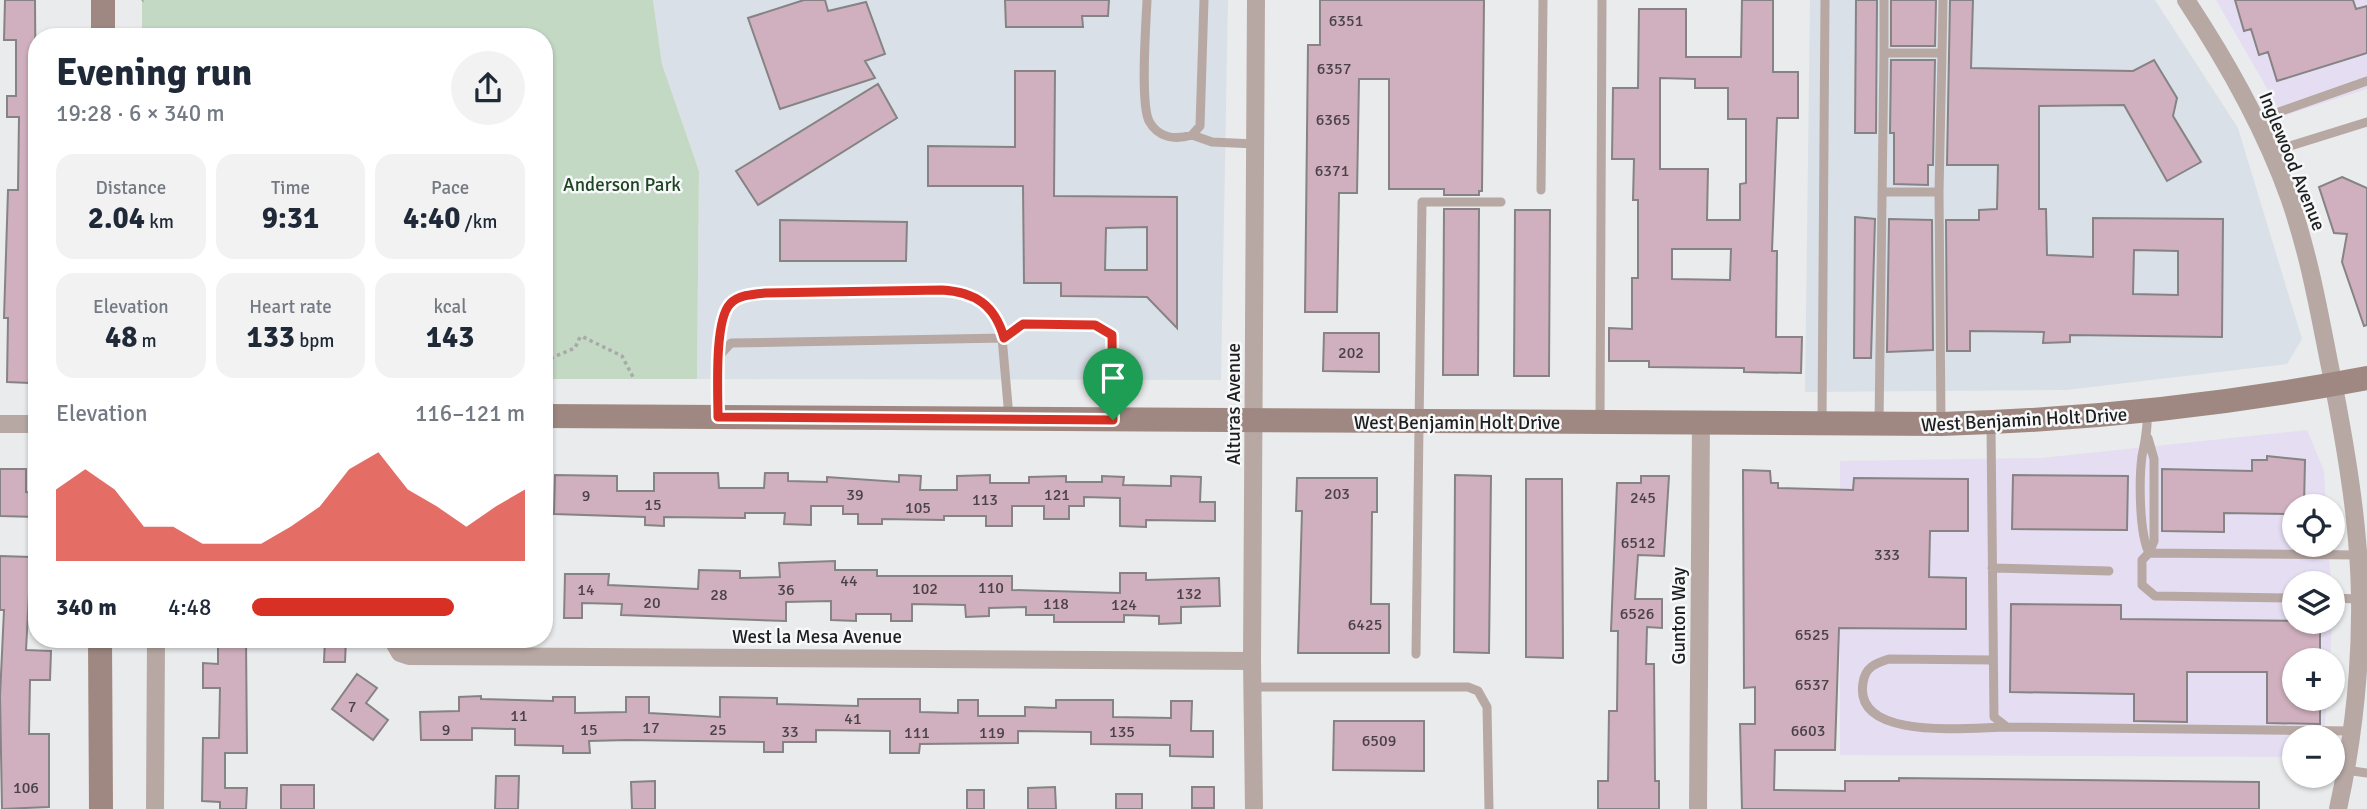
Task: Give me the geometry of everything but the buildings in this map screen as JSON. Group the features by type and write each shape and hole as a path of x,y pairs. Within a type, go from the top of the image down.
{"main road":[{"path":"103,0 103,28"},
{"name":"West Benjamin Holt Drive","path":"553,416 1879,425 1991,423 2147,412 2367,378"},
{"path":"100,648 101,809"}],"street":[{"name":"Alturas Avenue","path":"1254,809 1252,661 1256,0"},
{"name":"Inglewood Avenue","path":"2186,0 2220,52 2256,120 2271,152 2303,240 2346,447 2361,558 2361,690 2339,809"},
{"name":"Gunton Way","path":"1698,809 1701,423"},
{"path":"0,424 28,424"},
{"path":"155,809 156,648"},
{"name":"West la Mesa Avenue","path":"397,648 400,653 409,656 1252,661"}],"lane":[{"path":"1147,0 1148,118 1164,136 1192,135 1212,142 1255,144"},
{"path":"1192,135 1200,126 1202,116 1204,0"},
{"path":"1541,190 1543,0"},
{"path":"1600,422 1602,0"},
{"path":"1822,424 1825,0"},
{"path":"1879,425 1884,0"},
{"path":"1941,424 1939,192 1943,0"},
{"path":"1884,52 1942,53"},
{"path":"2256,120 2367,81"},
{"path":"2271,152 2367,122"},
{"path":"1882,192 1939,192"},
{"path":"1416,654 1422,202 1501,202"},
{"path":"718,417 723,323 729,304 750,294 765,293 956,290 974,295 997,316 1004,338 1009,419"},
{"path":"720,355 731,343 1004,338 1023,324 1095,325 1112,335 1113,420"},
{"path":"2147,412 2148,438 2142,456 2143,541 2149,554"},
{"path":"1991,423 1994,717 2007,727"},
{"path":"2282,598 2155,596 2142,585 2142,560 2149,554 2361,558"},
{"path":"1992,568 2109,571"},
{"path":"1993,660 1889,659 1874,663 1867,670 1863,696 1869,709 1893,724 2352,731"},
{"path":"1252,687 1468,687 1478,691 1488,707 1489,809"},
{"path":"2346,770 2367,773"}],"path":[{"path":"553,357 575,348 580,337 583,337 622,356 634,379"}],"shaded area":[{"path":"653,0 1228,0 1221,380 697,379 699,171 662,64"},
{"path":"1810,0 2155,0 2238,128 2302,339 2287,364 2066,390 1805,392"},
{"path":"2216,0 2367,0 2367,89 2283,116"},
{"path":"2307,430 2324,471 2325,494 2282,494 2282,557 2329,557 2330,571 2282,571 2282,634 2331,634 2331,648 2282,648 2282,711 2326,711 2325,725 2282,725 2282,757 1840,755 1840,461 2041,458"}],"green space":[{"name":"Anderson Park","path":"142,0 653,0 662,64 699,171 697,379 553,379 553,28 142,28"}],"route":[{"path":"956,290 974,295 986,304 997,316 1004,338 1023,324 1095,325 1112,335 1113,420 718,417 718,371 725,313 729,304 750,294 956,290"}]}
